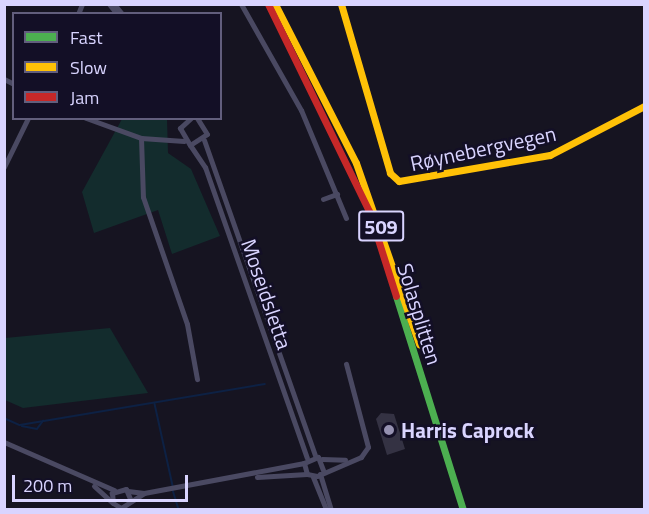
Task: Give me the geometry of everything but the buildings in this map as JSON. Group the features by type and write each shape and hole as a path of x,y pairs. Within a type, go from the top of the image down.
{"main road":[{"name":"Solasplitten","path":"267,4 330,122 369,210 461,508"},
{"name":"Solasplitten","path":"275,4 336,118 375,208 469,510"},
{"name":"Røynebergvegen","path":"340,4 390,173 399,181 550,155 645,106"}],"street":[{"path":"241,4 301,110 346,218"},
{"path":"4,166 27,120"},
{"path":"92,120 141,138 165,137 184,141 190,145 204,141"},
{"name":"Moseidsletta","path":"199,120 206,126 204,141 322,472"},
{"path":"165,137 183,123"},
{"path":"183,123 184,141"},
{"path":"141,138 144,197 187,324 197,380"},
{"name":"Moseidsletta","path":"190,145 205,168 310,476"},
{"path":"323,199 337,194"},
{"path":"4,442 93,485 114,490 144,493 249,477 310,476 364,455 368,440 346,364"},
{"path":"249,477 318,457 353,460"},
{"path":"322,472 331,510"},
{"path":"310,476 326,510"},
{"path":"93,485 115,506 128,506 144,493"},
{"path":"114,490 115,506"},
{"path":"128,490 128,506"}],"green space":[{"path":"121,120 167,120 168,153 191,169 220,236 172,254 158,210 94,233 82,192"},
{"path":"110,328 148,393 23,408 5,400 5,338"}],"waterway":[{"path":"4,418 20,425 265,384"},
{"path":"155,404 173,486"},
{"path":"22,426 37,429 43,421"},
{"path":"173,490 179,510"}],"traffic: fast":[{"path":"396,296 463,510"}],"traffic: slow":[{"path":"275,4 356,163 419,344"},
{"path":"341,4 390,173 399,181 550,155 644,106"}],"traffic: jam":[{"path":"268,4 369,211 396,296"}],"place":[{"name":"Harris Caprock","path":"389,430"}]}
